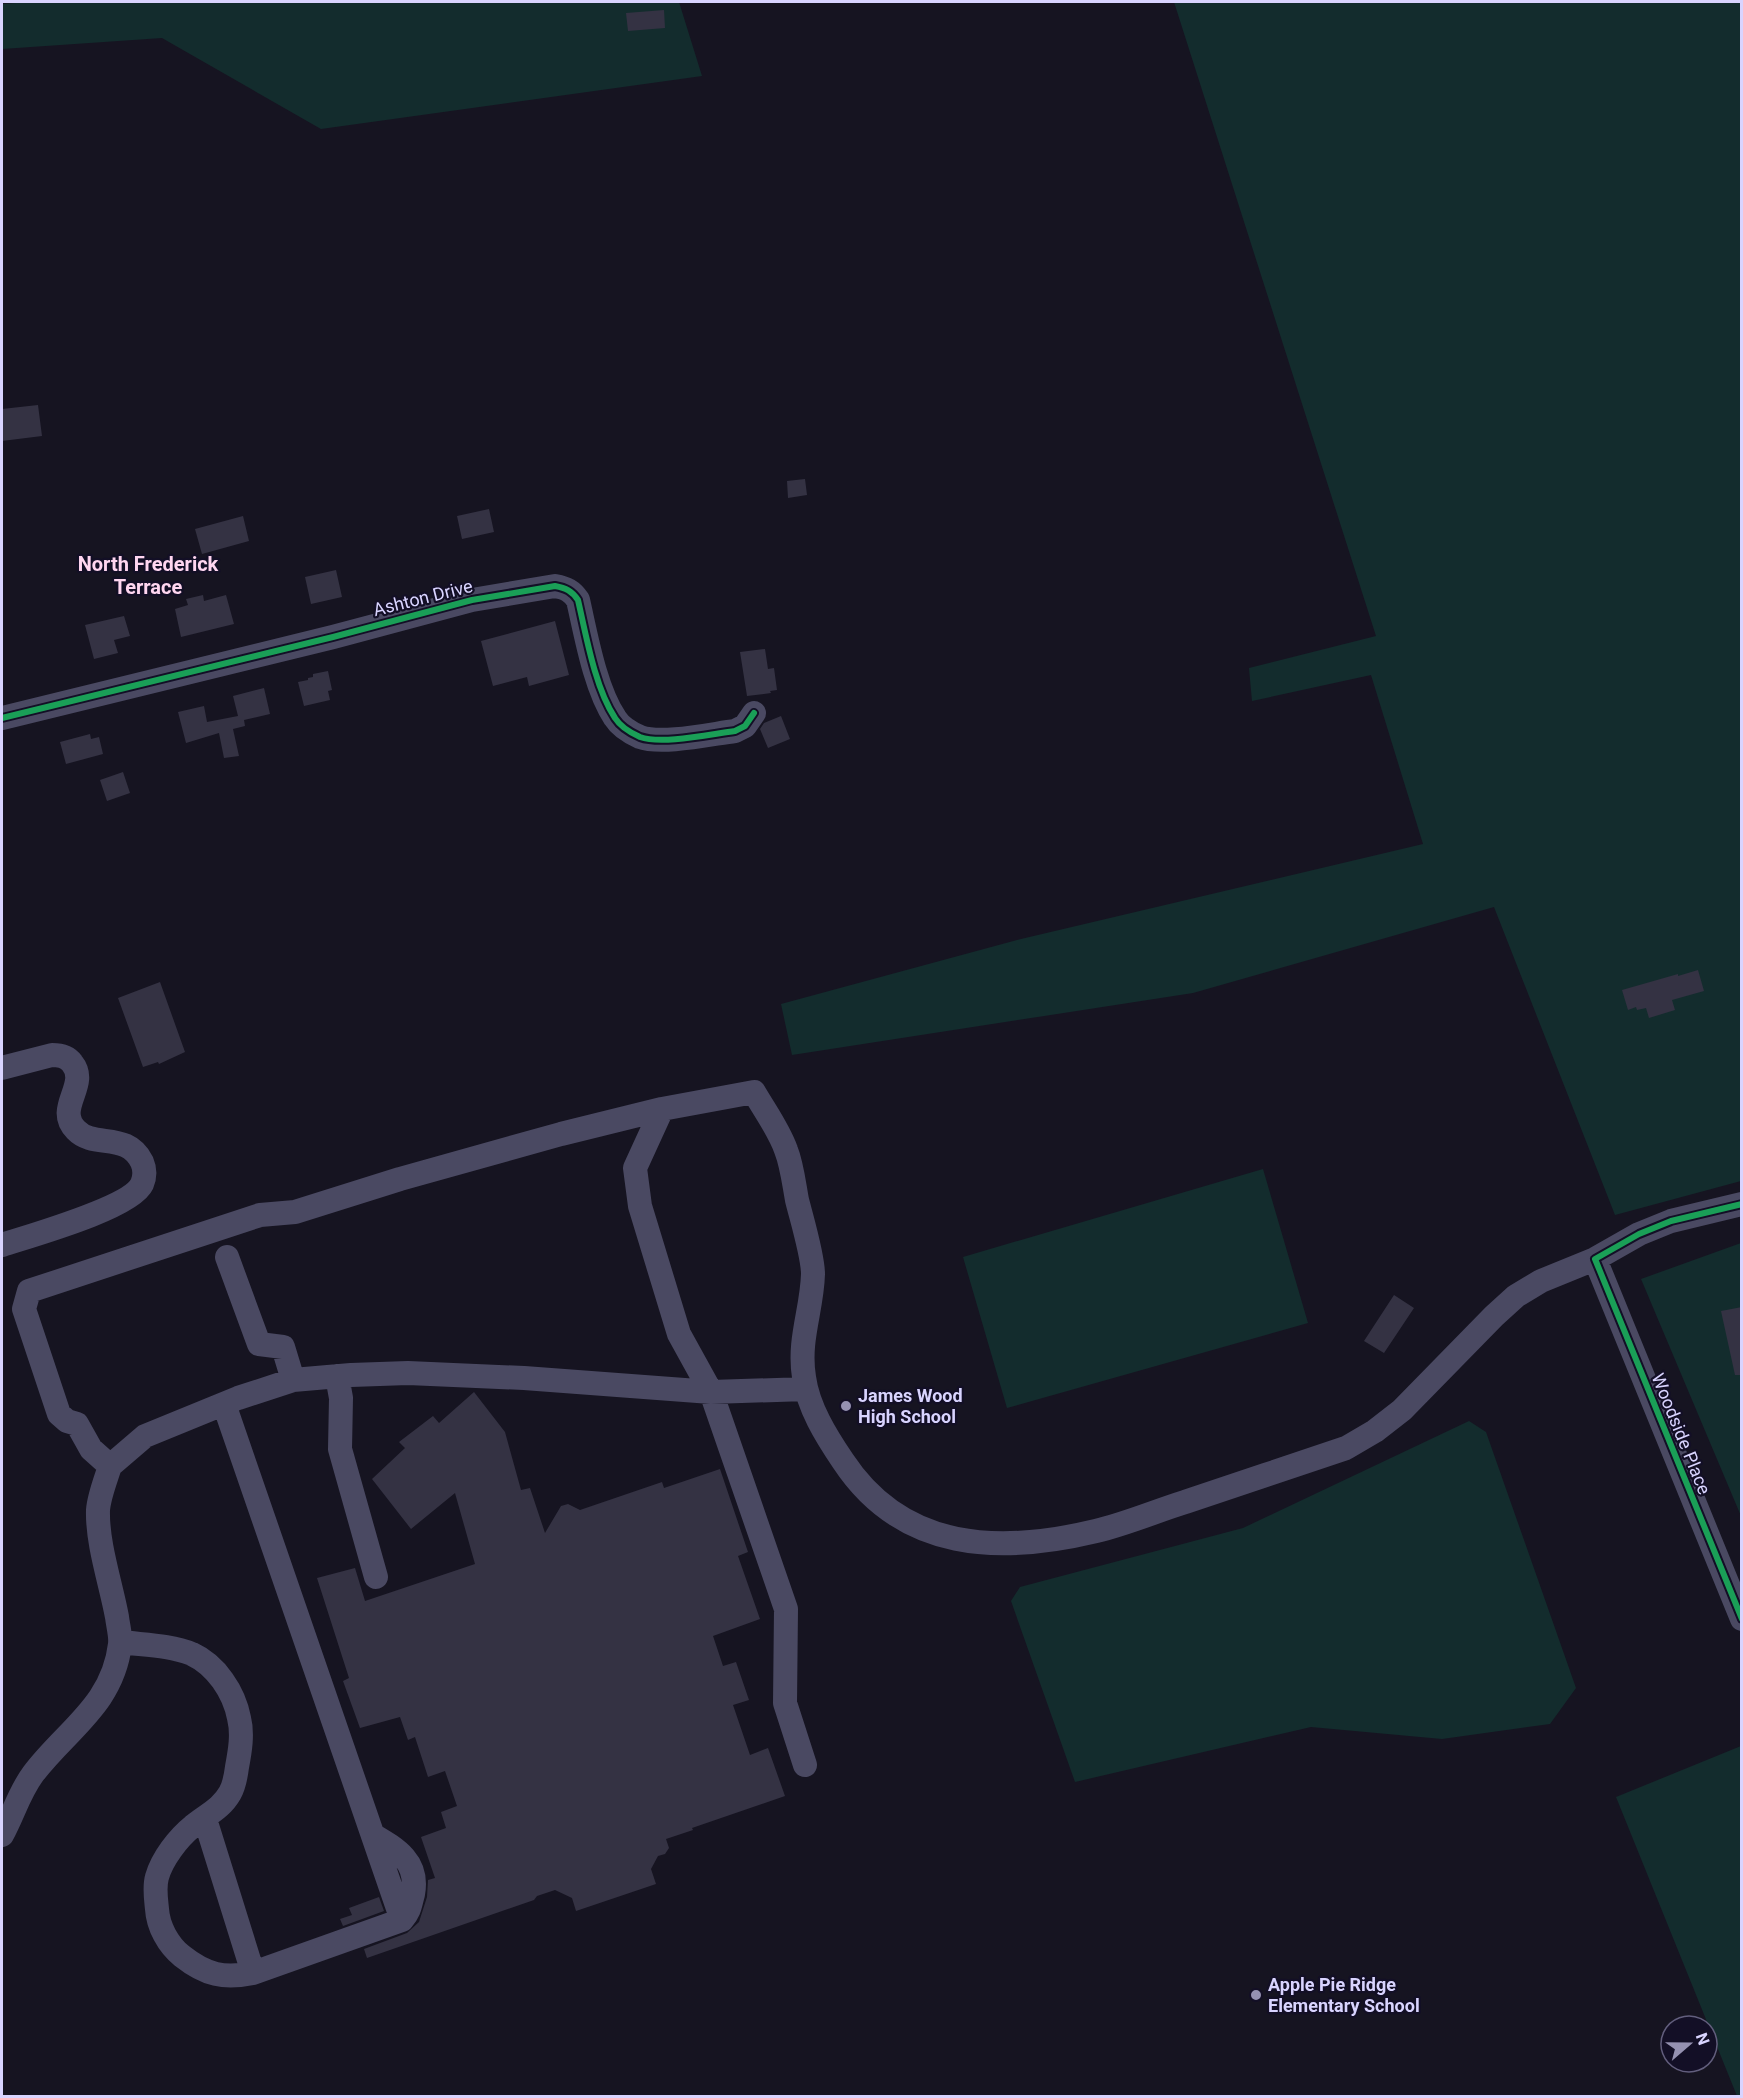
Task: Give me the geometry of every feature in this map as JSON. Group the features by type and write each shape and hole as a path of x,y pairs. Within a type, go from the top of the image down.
{"street":[{"name":"Ashton Drive","path":"2,718 333,637 472,600 555,586 565,587 578,600 589,651 603,692 615,718 628,730 641,737 658,740 735,731 745,726 754,713"},
{"path":"2,1068 52,1055 70,1059 79,1077 69,1104 69,1116 73,1127 81,1135 91,1139 118,1142 130,1148 140,1158 144,1168 144,1179 141,1188 116,1206 2,1245"},
{"path":"110,1466 91,1449 77,1424 60,1414 24,1309 29,1291 260,1215 295,1212 516,1145 662,1109 754,1092 787,1150 813,1271 801,1360 806,1389 827,1437 850,1472 882,1506 907,1522 935,1534 964,1542 987,1545 1055,1540 1098,1531 1346,1448 1375,1431 1401,1410 1516,1296 1541,1281 1595,1259 1639,1234 1671,1221 1742,1204"},
{"path":"662,1109 635,1168 640,1206 679,1334 711,1392 786,1610 785,1703 805,1765"},
{"path":"227,1257 258,1344 283,1347 293,1380"},
{"name":"Woodside Place","path":"1595,1259 1742,1619"},
{"path":"2,1835 18,1798 33,1774 94,1709 116,1667 121,1642 103,1555 98,1509 110,1466 145,1436 224,1404 293,1380 337,1376 419,1374 524,1378 711,1392 806,1389"},
{"path":"337,1376 341,1398 340,1449 376,1577"},
{"path":"121,1642 177,1649 194,1655 214,1670 229,1691 239,1717 241,1746 237,1772 230,1792 219,1807 194,1825 179,1840 165,1859 156,1878 157,1915 165,1936 177,1952 192,1964 212,1973 232,1977 253,1973 402,1920 224,1404"},
{"path":"205,1819 253,1973"}],"green space":[{"path":"30,2 679,2 702,76 321,129 162,38 2,49 2,4"},
{"path":"1174,2 1741,2 1741,1181 1615,1215 1494,907 1193,993 792,1055 781,1004 1021,939 1423,844 1371,675 1252,701 1249,668 1376,636"},
{"path":"1263,1169 1308,1323 1007,1408 963,1257"},
{"path":"1741,1243 1742,1299 1736,1333 1742,1337 1741,1516 1641,1279"},
{"path":"1469,1421 1486,1432 1576,1688 1550,1724 1442,1739 1311,1727 1075,1782 1011,1601 1020,1587 1243,1528"},
{"path":"1741,1746 1742,2096 1737,2096 1719,2052 1719,2014 1704,2014 1616,1797"}],"building":[{"path":"664,10 665,28 628,31 626,13"},
{"path":"38,405 42,436 2,441 2,409"},
{"path":"805,479 807,495 788,498 787,481"},
{"path":"489,509 494,532 462,539 457,516"},
{"path":"243,516 249,541 202,554 195,529"},
{"path":"336,570 342,597 311,604 305,577"},
{"path":"203,595 204,601 226,595 234,624 181,637 175,609 188,605 186,599"},
{"path":"124,616 130,636 114,640 118,653 94,659 85,625"},
{"path":"555,621 569,675 529,686 527,677 493,686 481,641"},
{"path":"765,649 768,669 774,668 777,690 747,696 740,652"},
{"path":"328,671 332,690 328,691 330,700 304,706 298,682 308,680 313,677 313,674"},
{"path":"264,688 270,714 244,720 245,726 233,729 239,756 224,758 219,733 186,743 178,712 204,706 207,722 238,716 233,696"},
{"path":"781,716 790,739 768,748 760,729 764,723"},
{"path":"90,734 91,739 99,737 103,754 66,764 60,742"},
{"path":"123,772 130,793 107,801 100,780"},
{"path":"1698,970 1704,991 1672,1000 1675,1010 1649,1018 1646,1008 1637,1010 1636,1007 1628,1010 1622,990"},
{"path":"160,982 185,1052 159,1064 158,1062 143,1067 118,998"},
{"path":"1394,1295 1414,1308 1384,1353 1364,1341"},
{"path":"1742,1307 1742,1375 1735,1375 1721,1311"},
{"path":"474,1392 505,1432 521,1490 530,1488 545,1533 561,1506 568,1504 580,1510 662,1482 664,1488 720,1469 748,1552 738,1556 760,1619 713,1636 723,1666 736,1662 749,1700 733,1705 750,1755 768,1748 785,1796 666,1839 669,1848 665,1854 658,1856 651,1869 656,1884 576,1911 572,1898 555,1890 537,1896 534,1900 367,1958 364,1949 407,1933 419,1922 427,1897 428,1880 435,1878 421,1837 446,1828 441,1812 457,1806 445,1771 428,1777 415,1737 408,1740 400,1717 360,1728 343,1681 349,1678 317,1578 355,1568 365,1601 475,1564 455,1493 411,1529 372,1479 405,1448 399,1442 433,1416 439,1423"},
{"path":"379,1897 384,1911 343,1926 340,1919 352,1915 349,1908"}],"cycle path":[{"path":"2,718 333,637 472,600 555,586 568,590 578,600 592,661 602,692 615,718 629,731 640,737 661,740 735,731 745,726 754,713"},
{"path":"1742,1204 1671,1221 1639,1234 1595,1259 1742,1619"}],"place":[{"name":"James Wood High School","path":"846,1406"},
{"name":"Apple Pie Ridge Elementary School","path":"1256,1995"}],"district":[{"name":"North Frederick Terrace","path":"148,576"}]}
